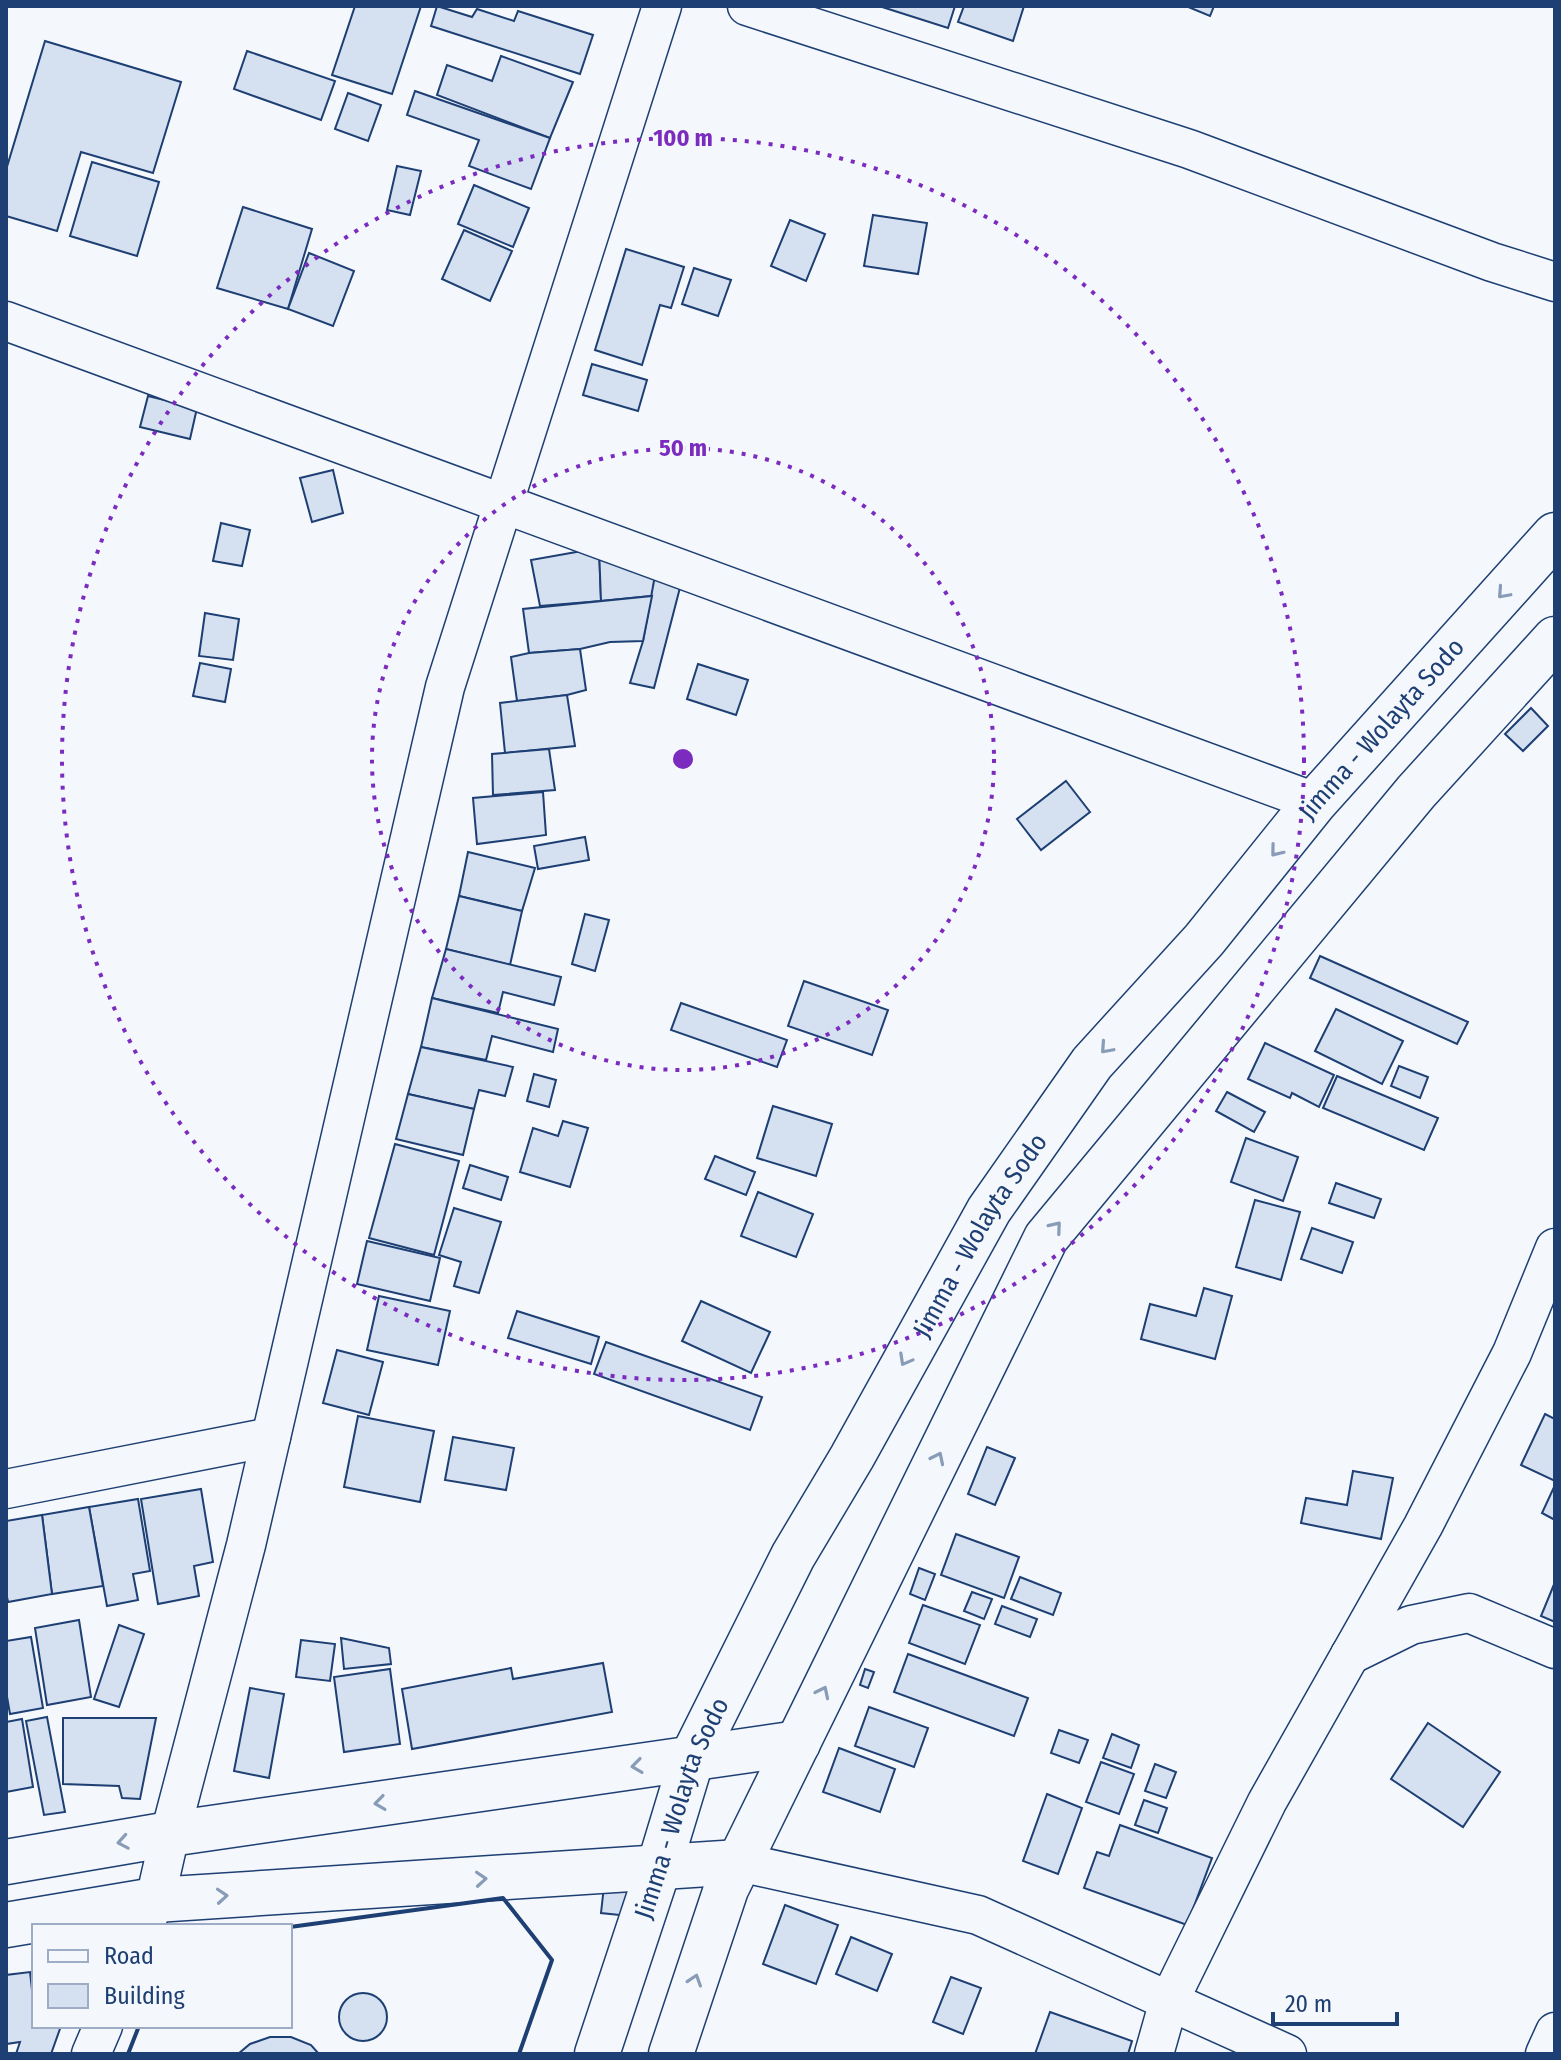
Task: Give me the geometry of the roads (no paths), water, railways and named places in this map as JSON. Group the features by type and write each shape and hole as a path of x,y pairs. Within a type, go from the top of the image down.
{"main road":[{"name":"Jimma - Wolayta Sodo","path":"597,2054 692,1758 793,1556 852,1457 989,1210 1092,1063 1204,940 1315,802 1555,535"},
{"path":"671,2054 726,1889 1046,1238 1416,792 1555,639"},
{"path":"6,1862 170,1834 798,1743"},
{"path":"6,1925 739,1862"}],"street":[{"path":"150,1913 246,1545 445,687 662,6"},
{"path":"747,6 1189,149 1492,262 1555,282"},
{"path":"6,321 1315,802"},
{"path":"1154,2054 1169,2001 1267,1802 1423,1526 1512,1353 1555,1248"},
{"path":"6,1489 271,1437"},
{"path":"1350,1655 1411,1625 1469,1613 1555,1649"},
{"path":"739,1862 978,1915 1287,2054"},
{"path":"91,2054 102,2028"},
{"path":"1545,2054 1555,2032"}]}
